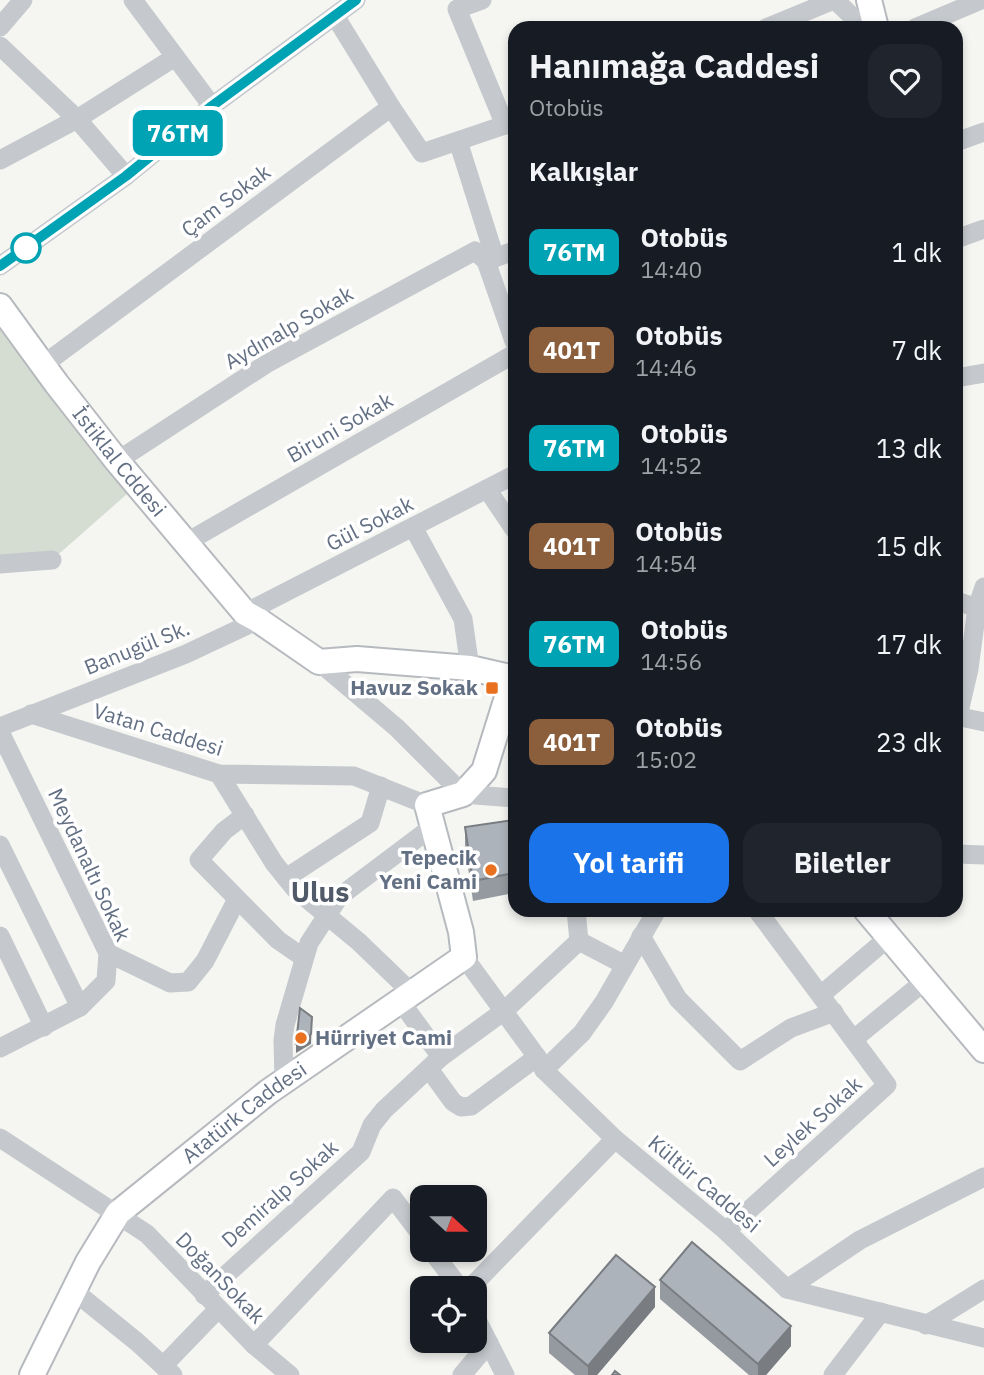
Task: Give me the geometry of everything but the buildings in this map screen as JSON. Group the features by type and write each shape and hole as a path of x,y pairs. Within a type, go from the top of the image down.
{"main road":[{"path":"869,0 874,21"},
{"name":"İstiklal Cddesi","path":"0,306 117,461 252,617 318,662"},
{"path":"318,662 357,659 470,668 508,676"},
{"path":"464,957 461,932 430,816 463,794 484,771 508,696"},
{"path":"872,917 984,1050"},
{"name":"Atatürk Caddesi","path":"32,1375 88,1262 118,1213 284,1082 464,957"},
{"path":"927,982 984,1034"}],"street":[{"path":"0,27 23,0"},
{"path":"0,266 126,176 212,106 356,0"},
{"path":"482,0 457,9 508,120"},
{"path":"783,21 834,0 856,21"},
{"path":"932,21 981,0"},
{"path":"143,3 175,57 212,106"},
{"path":"335,16 422,153 508,125"},
{"path":"0,46 77,119 126,176"},
{"path":"0,160 77,119 175,57"},
{"name":"Çam Sokak","path":"43,365 391,107"},
{"path":"963,140 984,132"},
{"path":"458,141 508,321"},
{"path":"963,236 984,229"},
{"name":"Aydınalp Sokak","path":"117,461 266,363 475,251 490,260"},
{"path":"490,260 508,253"},
{"name":"Biruni Sokak","path":"187,542 508,357"},
{"path":"963,377 984,373"},
{"name":"Gül Sokak","path":"252,617 413,527 508,478"},
{"path":"487,489 508,520"},
{"path":"413,527 440,572 463,619 470,668"},
{"path":"0,564 52,560"},
{"path":"963,692 984,587"},
{"path":"963,603 980,609"},
{"name":"Banugül Sk.","path":"32,713 186,654 252,617"},
{"path":"318,662 397,728 463,794 508,798"},
{"path":"0,729 32,713"},
{"name":"Vatan Caddesi","path":"32,713 219,774 354,776 381,786 430,816"},
{"path":"963,717 984,722"},
{"name":"Meydanaltı Sokak","path":"0,729 108,953 107,981 80,1007 0,1048"},
{"path":"219,774 295,890 359,942 407,998 453,1102 461,1107 471,1105 541,1063 582,1033 604,1002 653,917"},
{"path":"286,878 370,823 381,786"},
{"path":"245,815 223,831 199,860 278,940 304,958"},
{"path":"284,1082 283,1040 289,1007 309,943 339,897 430,816"},
{"path":"0,845 80,1007"},
{"path":"963,854 984,855"},
{"path":"108,953 170,984 188,982 205,961 237,899"},
{"path":"577,917 579,941 625,965"},
{"path":"762,917 854,1039 927,982"},
{"path":"0,936 44,1027"},
{"path":"641,936 678,999 740,1061 828,1004 889,937"},
{"name":"Demiralp Sokak","path":"170,1372 211,1302 361,1152 372,1125 384,1110 435,1063 504,1012 579,941"},
{"name":"Kültür Caddesi","path":"464,957 541,1063 615,1139 726,1231 787,1289 984,1338"},
{"name":"Leylek Sokak","path":"726,1231 887,1085 854,1039"},
{"name":"DoğanSokak","path":"0,1138 147,1234 254,1345 290,1375"},
{"path":"482,1276 615,1139"},
{"path":"787,1289 860,1240 984,1177"},
{"path":"254,1345 393,1198 410,1220"},
{"path":"440,1262 451,1276"},
{"path":"926,1325 984,1289"},
{"path":"75,1291 170,1372"},
{"path":"833,1375 881,1312"},
{"path":"487,1339 505,1375"},
{"path":"462,1375 489,1343"}],"shaded area":[{"path":"0,328 127,494 52,560 0,562"}],"bus line":[{"name":"76TM","path":"0,266 126,176 212,106 356,0"}],"place":[{"name":"Havuz Sokak","path":"492,688"},
{"name":"Tepecik Yeni Cami","path":"491,870"},
{"name":"Hürriyet Cami","path":"301,1038"}],"district":[{"name":"Ulus","path":"320,892"}]}
